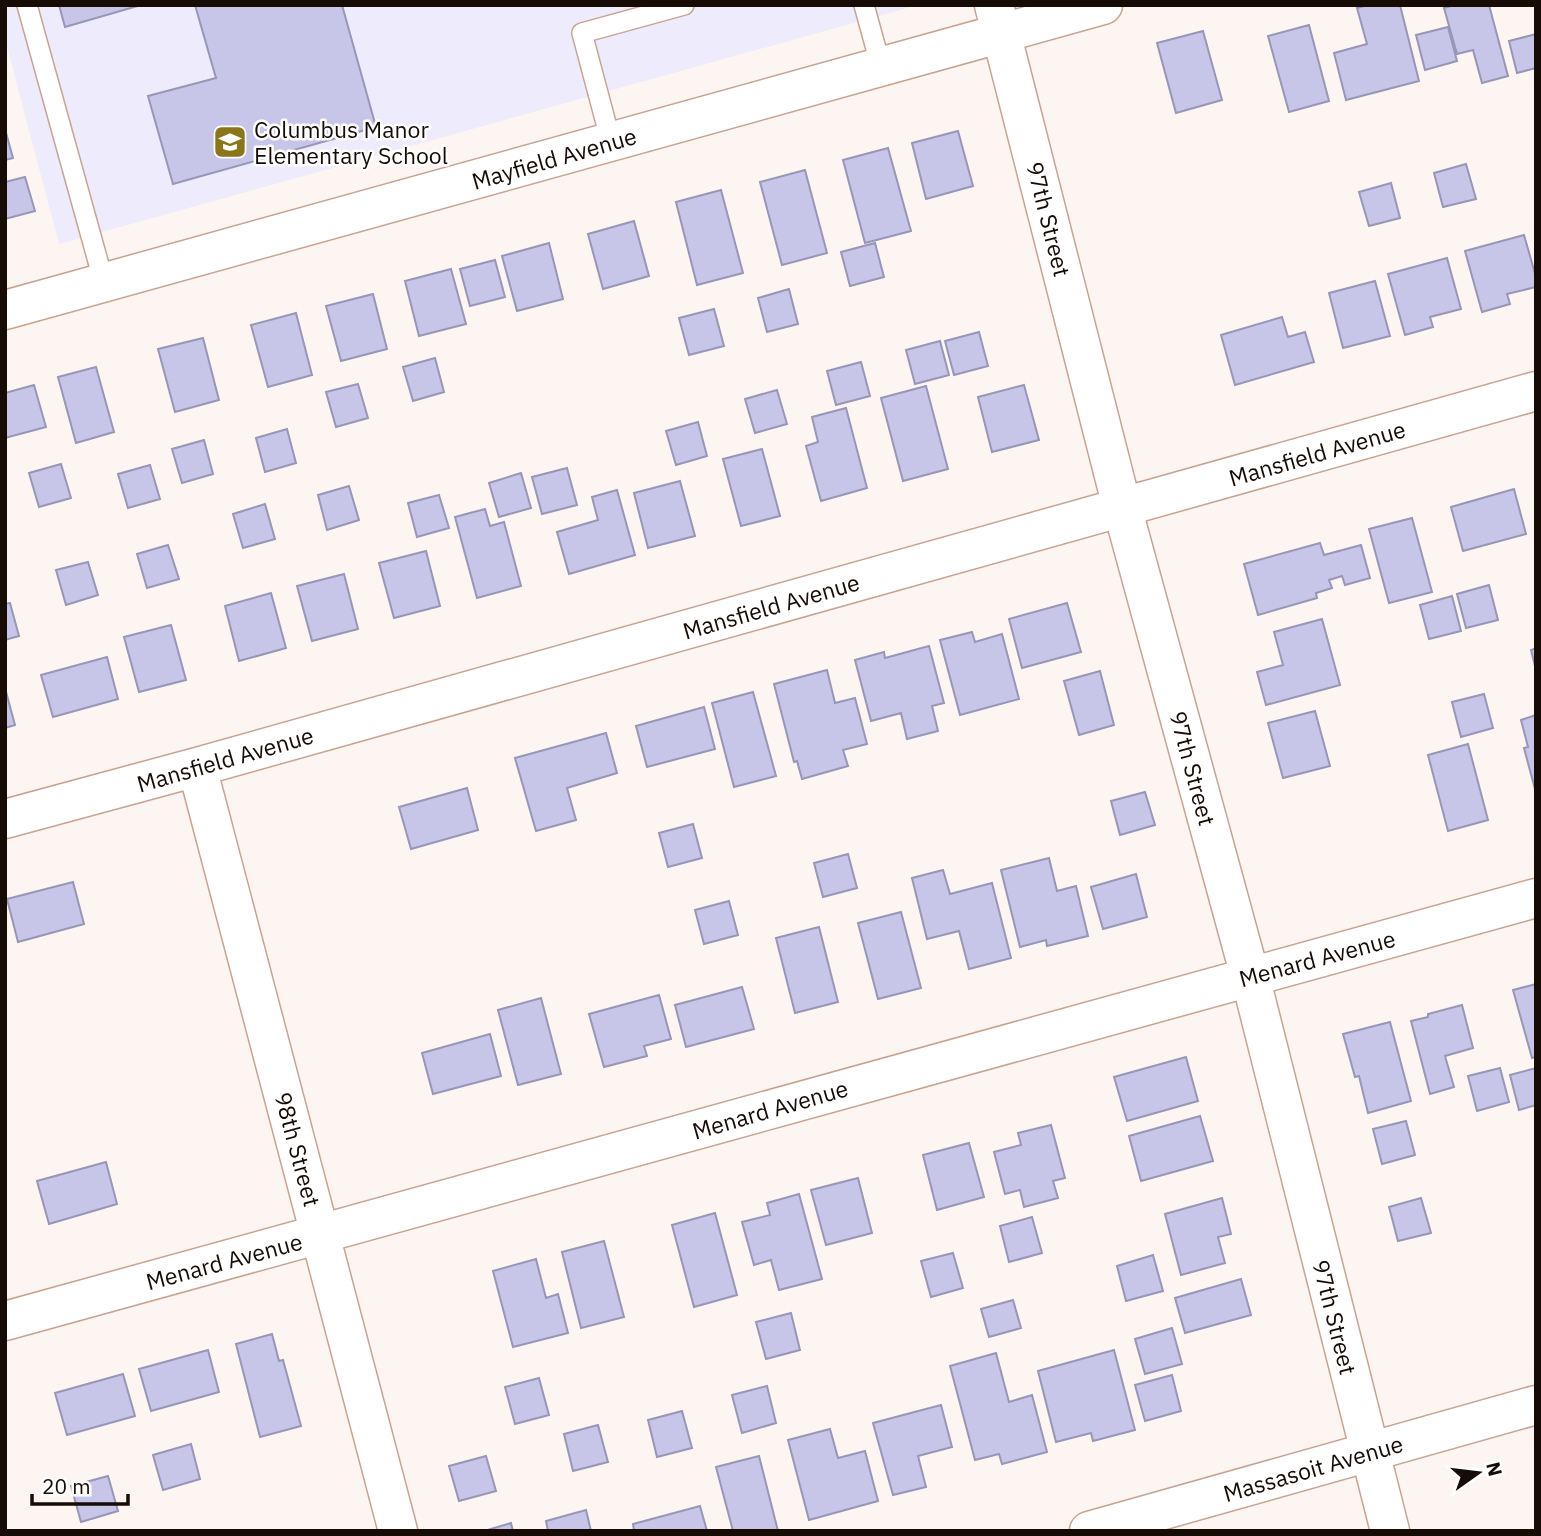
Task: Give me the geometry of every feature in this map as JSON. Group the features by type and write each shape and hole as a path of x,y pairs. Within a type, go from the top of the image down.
{"street":[{"name":"Mayfield Avenue","path":"5,310 881,67 998,19 1103,5"},
{"name":"97th Street","path":"998,19 1122,507 1250,976 1390,1531"},
{"name":"Mansfield Avenue","path":"5,819 1536,391"},
{"name":"98th Street","path":"197,767 398,1531"},
{"name":"Menard Avenue","path":"5,1321 1536,898"},
{"name":"Massasoit Avenue","path":"1089,1531 1536,1405"}],"lane":[{"path":"27,5 104,283"},
{"path":"611,142 582,33 684,5"},
{"path":"864,5 881,67"}],"shaded area":[{"name":"Columbus Manor Elementary School","path":"5,5 918,5 59,244 5,39"}],"building":[{"path":"59,5 141,5 65,27"},
{"path":"195,5 342,5 376,127 173,184 148,96 216,78"},
{"path":"1368,5 1400,5 1419,81 1346,100 1334,53 1367,44 1357,8"},
{"path":"1454,5 1489,5 1508,76 1482,83 1473,50 1457,54 1444,8"},
{"path":"1309,25 1329,101 1289,112 1268,36"},
{"path":"1448,27 1457,61 1425,70 1416,35"},
{"path":"1203,31 1222,100 1176,113 1157,43"},
{"path":"1536,34 1536,68 1517,73 1509,41"},
{"path":"5,129 13,158 5,160"},
{"path":"958,131 973,186 926,199 912,143"},
{"path":"888,148 911,231 865,243 843,160"},
{"path":"1466,164 1476,199 1443,207 1434,173"},
{"path":"805,170 827,253 782,265 760,182"},
{"path":"25,177 35,211 5,219 5,182"},
{"path":"1391,183 1400,218 1369,226 1359,192"},
{"path":"721,190 743,273 697,285 676,202"},
{"path":"634,221 649,276 603,289 588,234"},
{"path":"1524,235 1536,277 1536,287 1507,294 1510,304 1482,312 1465,251"},
{"path":"549,243 563,299 517,311 502,256"},
{"path":"875,243 884,277 850,286 841,252"},
{"path":"1447,258 1461,309 1430,317 1433,327 1405,335 1388,274"},
{"path":"495,260 505,297 470,306 460,269"},
{"path":"451,269 466,324 419,336 405,281"},
{"path":"1375,281 1390,336 1343,348 1329,293"},
{"path":"789,289 798,324 767,332 758,298"},
{"path":"373,294 387,349 341,361 326,306"},
{"path":"714,309 724,346 689,355 679,318"},
{"path":"296,313 312,375 268,387 251,325"},
{"path":"1282,317 1288,337 1305,332 1314,362 1235,385 1221,335"},
{"path":"979,332 988,366 954,375 945,341"},
{"path":"203,338 219,400 175,412 158,349"},
{"path":"940,341 949,375 915,384 906,350"},
{"path":"435,358 444,392 413,401 403,367"},
{"path":"861,362 870,396 836,405 827,371"},
{"path":"96,367 114,432 76,443 58,377"},
{"path":"358,384 368,418 336,427 326,392"},
{"path":"34,385 46,427 5,438 5,393"},
{"path":"1024,385 1039,440 992,452 978,397"},
{"path":"926,386 948,469 903,481 881,398"},
{"path":"777,390 787,424 755,433 745,399"},
{"path":"846,408 867,488 821,501 806,446 818,442 812,417"},
{"path":"698,422 707,456 676,465 666,431"},
{"path":"287,429 296,463 265,472 256,438"},
{"path":"204,440 213,474 182,483 172,449"},
{"path":"762,449 780,516 741,526 723,459"},
{"path":"61,464 71,498 39,507 29,473"},
{"path":"150,465 160,499 128,508 118,474"},
{"path":"567,468 577,505 542,514 532,477"},
{"path":"521,473 531,508 499,517 489,483"},
{"path":"680,481 695,536 648,548 634,493"},
{"path":"349,486 359,520 327,530 318,495"},
{"path":"1514,489 1526,534 1463,551 1451,507"},
{"path":"617,490 635,555 569,574 557,532 598,520 592,497"},
{"path":"439,495 449,528 417,537 408,503"},
{"path":"265,504 275,539 243,548 233,514"},
{"path":"485,509 490,526 504,522 521,586 477,598 455,517"},
{"path":"1412,518 1432,592 1389,603 1369,529"},
{"path":"1320,543 1324,555 1361,545 1370,578 1345,585 1342,576 1329,580 1332,588 1316,593 1317,598 1258,615 1244,564"},
{"path":"168,545 179,579 147,588 137,554"},
{"path":"426,551 440,606 394,618 379,563"},
{"path":"88,562 98,595 66,605 56,570"},
{"path":"344,574 358,629 312,641 297,586"},
{"path":"1489,585 1498,620 1466,628 1457,594"},
{"path":"271,593 286,648 239,661 225,606"},
{"path":"1452,596 1461,631 1429,639 1420,605"},
{"path":"10,603 19,636 5,640 5,604"},
{"path":"1067,603 1081,652 1022,668 1009,619"},
{"path":"1322,619 1340,685 1266,705 1257,672 1283,665 1274,632"},
{"path":"171,625 186,680 139,692 124,637"},
{"path":"972,632 975,642 1002,634 1019,699 960,715 940,640"},
{"path":"929,646 944,703 932,706 938,731 907,739 901,713 871,721 855,660 884,652 885,658"},
{"path":"1536,648 1536,670 1531,650"},
{"path":"107,657 118,699 53,717 41,675"},
{"path":"827,670 835,703 855,698 867,744 843,750 848,766 802,779 797,761 794,762 774,684"},
{"path":"1100,671 1114,725 1079,735 1064,681"},
{"path":"5,688 15,725 5,728"},
{"path":"753,692 776,776 734,787 712,703"},
{"path":"1484,694 1493,728 1461,737 1452,702"},
{"path":"704,707 715,749 647,767 636,726"},
{"path":"1315,711 1330,766 1283,778 1268,723"},
{"path":"1536,715 1536,793 1524,748 1528,747 1521,720"},
{"path":"606,733 617,773 567,788 576,820 536,831 515,758"},
{"path":"1468,744 1488,820 1448,831 1428,755"},
{"path":"467,788 478,830 411,849 399,807"},
{"path":"1145,792 1155,825 1120,835 1111,801"},
{"path":"693,824 702,858 668,867 659,833"},
{"path":"848,854 857,888 823,897 814,863"},
{"path":"1049,858 1057,891 1076,886 1088,936 1047,946 1046,940 1020,947 1001,870"},
{"path":"943,870 950,894 992,883 1011,958 969,969 959,931 927,939 912,878"},
{"path":"1136,874 1147,917 1103,929 1091,887"},
{"path":"73,882 84,924 18,942 7,899"},
{"path":"729,901 738,935 704,944 695,910"},
{"path":"901,912 921,988 878,999 858,923"},
{"path":"819,927 838,1002 795,1013 776,938"},
{"path":"1536,984 1536,1057 1532,1058 1513,990"},
{"path":"742,987 754,1029 686,1047 675,1005"},
{"path":"659,995 671,1039 644,1046 647,1056 604,1067 589,1014"},
{"path":"541,998 561,1074 518,1085 498,1010"},
{"path":"1462,1005 1473,1048 1445,1056 1454,1087 1430,1094 1411,1021"},
{"path":"1390,1022 1411,1101 1368,1113 1359,1076 1355,1077 1343,1034"},
{"path":"490,1034 501,1076 433,1094 422,1053"},
{"path":"1186,1057 1198,1101 1127,1121 1114,1077"},
{"path":"1500,1068 1509,1102 1477,1111 1468,1076"},
{"path":"1536,1068 1536,1105 1519,1110 1510,1075"},
{"path":"1200,1116 1213,1161 1141,1181 1129,1136"},
{"path":"1406,1121 1415,1155 1382,1164 1373,1129"},
{"path":"1051,1125 1065,1178 1053,1181 1058,1198 1024,1207 1020,1190 1005,1194 994,1152 1021,1145 1018,1133"},
{"path":"969,1143 984,1197 937,1210 923,1155"},
{"path":"106,1162 117,1204 49,1224 37,1181"},
{"path":"858,1178 872,1233 826,1245 811,1190"},
{"path":"799,1194 822,1279 779,1290 771,1260 754,1265 742,1222 770,1215 767,1203"},
{"path":"1222,1198 1231,1234 1218,1237 1225,1263 1181,1275 1165,1214"},
{"path":"1421,1198 1431,1233 1398,1241 1389,1207"},
{"path":"715,1213 737,1295 694,1307 672,1225"},
{"path":"1032,1217 1042,1253 1009,1262 1000,1226"},
{"path":"604,1241 624,1317 581,1328 562,1252"},
{"path":"953,1253 963,1288 931,1297 921,1261"},
{"path":"1153,1255 1163,1291 1126,1301 1117,1266"},
{"path":"536,1259 546,1298 558,1294 568,1333 513,1347 493,1271"},
{"path":"1241,1279 1251,1315 1185,1333 1175,1298"},
{"path":"1013,1300 1021,1328 989,1337 981,1309"},
{"path":"791,1313 800,1350 766,1359 756,1322"},
{"path":"1172,1328 1182,1364 1145,1374 1135,1339"},
{"path":"272,1334 279,1361 283,1360 301,1426 260,1437 236,1344"},
{"path":"208,1350 219,1392 151,1411 139,1369"},
{"path":"1114,1350 1135,1430 1093,1441 1091,1433 1056,1442 1038,1371"},
{"path":"996,1353 1009,1402 1032,1395 1047,1452 1002,1464 999,1454 975,1460 950,1366"},
{"path":"123,1374 135,1416 67,1435 55,1393"},
{"path":"1172,1375 1181,1411 1145,1421 1135,1385"},
{"path":"539,1378 549,1415 515,1424 505,1387"},
{"path":"767,1386 776,1423 742,1433 732,1395"},
{"path":"941,1405 952,1447 918,1456 926,1487 893,1495 873,1423"},
{"path":"682,1411 692,1448 657,1457 648,1420"},
{"path":"598,1425 608,1462 573,1471 564,1434"},
{"path":"830,1429 838,1458 865,1451 878,1501 809,1520 788,1440"},
{"path":"191,1444 200,1479 163,1490 153,1455"},
{"path":"486,1456 496,1491 459,1501 449,1466"},
{"path":"759,1456 778,1531 733,1531 716,1467"},
{"path":"108,1476 118,1511 81,1522 71,1486"},
{"path":"700,1506 707,1531 634,1531 633,1524"},
{"path":"586,1510 591,1531 548,1531 546,1521"},
{"path":"511,1523 513,1531 484,1531"}],"place":[{"name":"Columbus Manor Elementary School","path":"230,142"}]}
